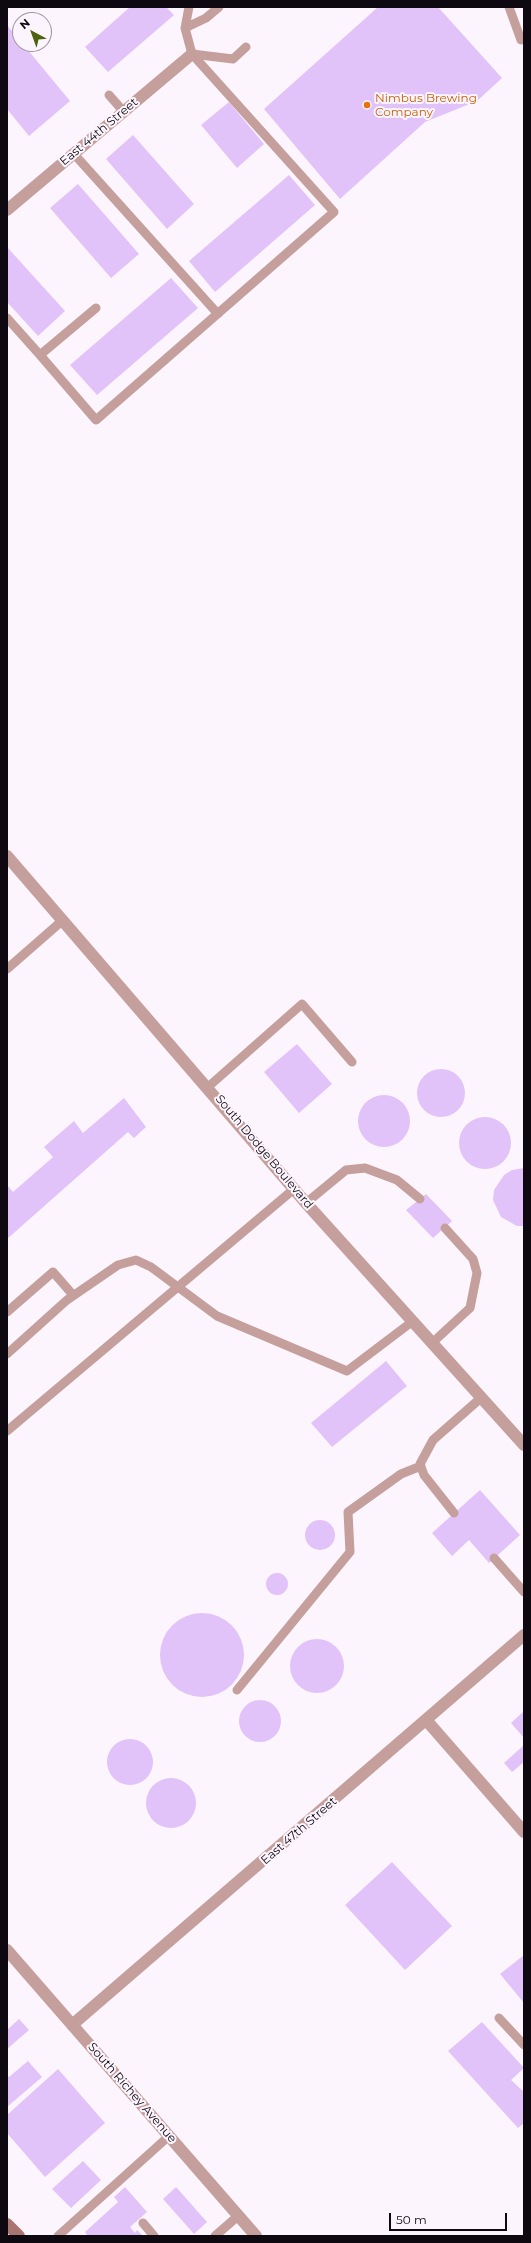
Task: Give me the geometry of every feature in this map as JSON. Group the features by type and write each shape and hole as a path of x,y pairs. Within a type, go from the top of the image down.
{"main road":[{"path":"7,2224 19,2236"}],"street":[{"name":"East 44th Street","path":"7,210 192,54"},
{"name":"South Dodge Boulevard","path":"7,856 208,1087 306,1203 524,1445"},
{"name":"East 47th Street","path":"72,2025 427,1721 524,1635"},
{"path":"427,1721 524,1832"},
{"name":"South Richey Avenue","path":"7,1950 256,2236"}],"lane":[{"path":"7,318 96,420 334,212 192,54 185,28 189,7"},
{"path":"185,28 206,18 219,7"},
{"path":"509,7 521,40"},
{"path":"192,54 233,58 246,47"},
{"path":"108,95 124,112"},
{"path":"74,154 218,314"},
{"path":"40,356 96,308"},
{"path":"7,969 63,920"},
{"path":"208,1087 302,1004 352,1062"},
{"path":"306,1203 346,1170 365,1168 397,1180 420,1199"},
{"path":"7,1431 294,1189"},
{"path":"432,1342 470,1308 477,1273 473,1259 445,1228"},
{"path":"7,1354 73,1295 118,1265 136,1260 151,1267 217,1316 347,1371 413,1321"},
{"path":"7,1312 53,1272 73,1295"},
{"path":"454,1513 424,1475 420,1464 433,1440 482,1397"},
{"path":"237,1690 350,1552 348,1512 401,1474 421,1466"},
{"path":"494,1558 524,1592"},
{"path":"499,2018 524,2045"},
{"path":"58,2236 169,2136"},
{"path":"215,2236 238,2216"},
{"path":"143,2223 154,2236"}],"building":[{"path":"130,7 166,7 174,15 108,72 85,47"},
{"name":"Nimbus Brewing Company","path":"378,7 438,7 502,78 477,101 425,122 340,199 264,109"},
{"path":"7,25 12,31 12,52 30,52 70,101 29,136 7,109"},
{"path":"229,102 264,144 237,168 201,125"},
{"path":"133,135 194,204 167,229 106,159"},
{"path":"289,175 315,205 215,292 189,261"},
{"path":"78,184 139,254 111,278 50,208"},
{"path":"7,247 65,311 38,336 7,302"},
{"path":"171,278 198,308 97,395 70,365"},
{"path":"297,1044 332,1084 299,1113 264,1072"},
{"path":"436,1069 446,1069 458,1076 465,1088 465,1098 458,1110 446,1117 436,1117 428,1113 421,1106 417,1098 417,1088 421,1080 428,1073"},
{"path":"384,1095 398,1099 406,1107 410,1121 406,1135 398,1143 384,1147 370,1143 362,1135 358,1121 362,1107 370,1099"},
{"path":"124,1098 146,1127 134,1138 128,1132 7,1239 7,1185 13,1192 53,1157 44,1147 74,1121 83,1133"},
{"path":"480,1117 490,1117 504,1124 511,1138 511,1148 504,1162 490,1169 480,1169 470,1165 463,1158 459,1148 459,1138 463,1128 470,1121"},
{"path":"524,1168 524,1226 517,1226 501,1217 493,1200 494,1190 504,1175 512,1170"},
{"path":"426,1194 452,1221 433,1238 406,1210"},
{"path":"386,1361 407,1386 332,1447 311,1423"},
{"path":"480,1490 520,1535 489,1563 469,1540 452,1556 432,1533"},
{"path":"320,1520 326,1521 334,1529 334,1541 326,1549 320,1550 314,1549 306,1541 305,1535 306,1529 314,1521"},
{"path":"273,1573 281,1573 288,1580 288,1588 281,1595 273,1595 266,1588 266,1580"},
{"path":"202,1613 218,1616 232,1625 241,1639 244,1655 241,1671 232,1685 218,1694 202,1697 186,1694 172,1685 163,1671 160,1655 163,1639 172,1625 186,1616"},
{"path":"312,1639 322,1639 332,1643 340,1651 344,1661 344,1671 340,1681 332,1689 322,1693 312,1693 302,1689 294,1681 290,1671 290,1661 294,1651 302,1643"},
{"path":"256,1700 264,1700 275,1706 281,1717 281,1725 275,1736 264,1742 256,1742 245,1736 239,1725 239,1717 245,1706"},
{"path":"524,1711 524,1738 511,1723"},
{"path":"125,1739 135,1739 143,1743 149,1749 153,1757 153,1767 149,1775 143,1781 135,1785 125,1785 117,1781 111,1775 107,1767 107,1757 111,1749 117,1743"},
{"path":"524,1745 524,1762 512,1772 504,1763"},
{"path":"166,1778 176,1778 189,1785 196,1798 196,1808 189,1821 176,1828 166,1828 157,1824 150,1817 146,1808 146,1798 150,1789 157,1782"},
{"path":"392,1862 452,1926 405,1970 345,1905"},
{"path":"524,1955 524,2003 500,1974"},
{"path":"19,2019 29,2030 7,2049 7,2030"},
{"path":"482,2022 524,2068 511,2080 524,2092 524,2123 518,2128 448,2051"},
{"path":"28,2061 42,2077 7,2107 7,2075 9,2077"},
{"path":"58,2069 105,2123 45,2177 7,2133 7,2115"},
{"path":"83,2161 101,2180 71,2208 52,2189"},
{"path":"125,2187 147,2212 130,2227 135,2233 137,2230 143,2236 88,2236 85,2232 118,2202 114,2197"},
{"path":"176,2187 207,2222 194,2234 163,2199"}],"place":[{"name":"Nimbus Brewing Company","path":"367,105"}]}
